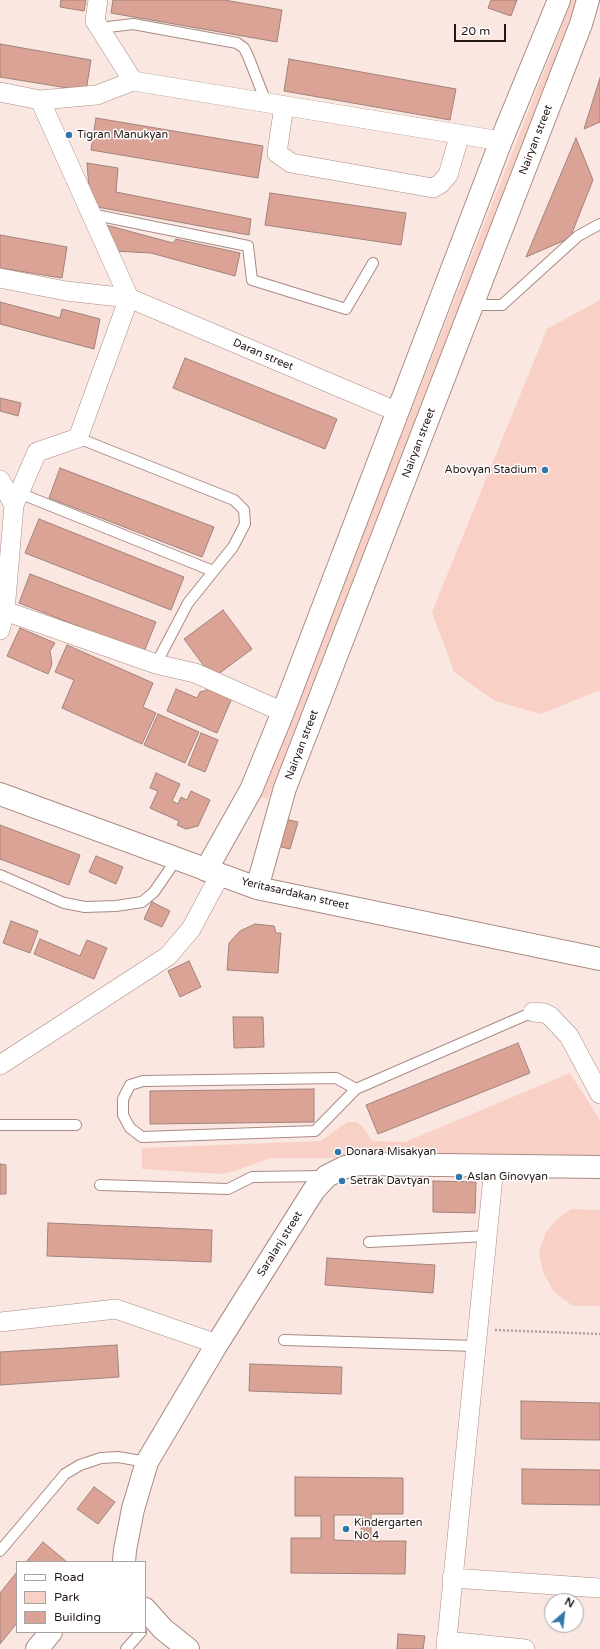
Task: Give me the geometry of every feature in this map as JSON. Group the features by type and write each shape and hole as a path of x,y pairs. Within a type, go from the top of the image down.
{"street":[{"path":"98,0 96,21 132,81"},
{"name":"Nairyan street","path":"257,888 285,788 581,24 588,0"},
{"path":"0,1065 168,956 191,929 213,872 251,790 283,712 501,141 555,4"},
{"path":"0,92 40,100 97,95 132,81 501,141"},
{"path":"0,630 4,611 3,587 17,499 37,452 78,438 129,298 40,100"},
{"path":"275,104 278,153 291,163 433,188 440,184 448,175 460,134"},
{"name":"Daran street","path":"0,278 66,291 129,298 398,412"},
{"path":"0,480 17,499"},
{"path":"4,611 156,664 195,673 283,712"},
{"name":"Yeritasardakan street","path":"0,794 176,860 257,888 600,959"},
{"path":"533,1012 544,1013 550,1016 568,1036 600,1094"},
{"name":"Saralanj street","path":"124,1561 133,1508 147,1462 217,1344 314,1190 327,1176 345,1167 360,1164 494,1167 600,1167"},
{"path":"494,1167 446,1645 525,1649"},
{"path":"0,1322 116,1309 217,1344"},
{"path":"452,1578 600,1588"},
{"path":"146,1622 188,1649"},
{"path":"37,1649 50,1633"}],"lane":[{"path":"100,28 133,24 237,43 244,48 275,104"},
{"path":"91,214 248,246 252,280 346,309 373,263"},
{"path":"472,305 502,306 578,236 600,224"},
{"path":"78,438 234,500 244,510 245,524 233,547 188,603 156,664"},
{"path":"17,499 214,572"},
{"path":"0,875 64,903 85,907 116,906 142,902 154,892 176,860"},
{"path":"356,1089 336,1078 143,1081 130,1085 123,1099 123,1115 130,1128 142,1137 315,1131 356,1089 533,1012"},
{"path":"0,1125 76,1125"},
{"path":"100,1185 228,1190 252,1177 327,1176"},
{"path":"369,1242 486,1236"},
{"path":"284,1340 476,1338"},
{"path":"0,1551 65,1474 80,1465 101,1458 118,1457 147,1462"},
{"path":"126,1649 138,1633"}],"path":[{"path":"476,1338 600,1334"}],"green space":[{"path":"569,0 576,0 567,28 268,799 260,797 561,28"},
{"name":"Abovyan Stadium","path":"600,300 600,690 541,714 495,701 454,672 432,612 547,329"},
{"path":"570,1073 600,1120 600,1157 575,1159 270,1158 235,1171 222,1174 142,1169 142,1148 321,1141 347,1122 357,1122 364,1128 372,1141 405,1142"},
{"path":"571,1209 600,1210 600,1306 573,1306 554,1292 543,1272 539,1252 546,1232 556,1220"}],"building":[{"path":"61,0 86,0 84,11 60,7"},
{"path":"113,0 224,0 282,10 277,42 111,13"},
{"path":"491,0 517,0 511,16 488,8"},
{"path":"0,44 91,60 86,91 0,77"},
{"path":"289,59 456,89 450,120 284,91"},
{"path":"600,78 600,122 584,129"},
{"path":"96,118 263,146 258,178 91,150"},
{"path":"576,138 593,180 570,238 526,257"},
{"path":"87,163 118,168 116,192 251,219 249,235 97,207 89,190"},
{"path":"270,193 406,213 401,245 265,225"},
{"path":"106,225 173,243 176,239 240,253 235,276 151,253 114,251"},
{"path":"0,235 67,247 62,278 0,268"},
{"path":"0,302 60,318 62,309 100,319 94,349 0,324"},
{"path":"185,358 337,419 325,449 173,388"},
{"path":"0,398 21,403 18,416 0,411"},
{"path":"60,468 214,527 202,557 49,498"},
{"path":"39,519 184,577 171,610 25,553"},
{"path":"30,574 156,622 144,652 19,603"},
{"path":"223,610 252,649 213,678 184,639"},
{"path":"20,628 55,643 50,651 52,664 48,674 7,656"},
{"path":"67,645 153,683 143,707 156,713 142,744 62,708 74,680 55,672"},
{"path":"176,689 197,698 200,692 210,689 232,698 217,733 167,711"},
{"path":"158,714 199,732 185,763 144,745"},
{"path":"201,733 218,740 205,772 188,765"},
{"path":"156,773 180,784 172,801 178,804 181,797 187,800 191,791 210,800 198,826 186,829 177,825 179,821 150,808 158,791 150,788"},
{"path":"285,819 298,822 290,849 277,846"},
{"path":"0,825 80,855 69,885 0,859"},
{"path":"96,856 123,867 116,884 89,872"},
{"path":"152,902 170,911 162,927 144,919"},
{"path":"11,921 38,931 30,953 3,943"},
{"path":"255,924 274,926 276,933 281,933 278,973 227,970 229,943 240,931"},
{"path":"40,939 80,956 87,940 107,948 94,979 34,954"},
{"path":"189,961 201,987 180,997 168,971"},
{"path":"233,1017 263,1017 264,1047 234,1048"},
{"path":"518,1043 530,1073 378,1134 366,1105"},
{"path":"314,1089 314,1122 150,1124 150,1091"},
{"path":"0,1164 6,1165 6,1194 0,1194"},
{"path":"433,1181 476,1182 475,1213 433,1212"},
{"path":"48,1223 212,1230 211,1262 47,1256"},
{"path":"327,1258 435,1265 433,1293 325,1285"},
{"path":"117,1345 119,1377 0,1385 0,1352"},
{"path":"250,1364 342,1367 341,1394 249,1391"},
{"path":"521,1401 600,1403 600,1440 521,1439"},
{"path":"522,1469 600,1470 600,1505 522,1504"},
{"path":"295,1477 403,1478 403,1514 371,1514 371,1541 406,1541 405,1574 291,1573 291,1538 321,1538 321,1516 295,1516","holes":["334,1515 361,1515 361,1541 334,1540"]},
{"path":"94,1487 115,1502 98,1524 77,1509"},
{"path":"43,1542 66,1561 27,1561"},
{"path":"16,1573 16,1624 0,1644 0,1593"},
{"path":"398,1634 425,1636 423,1649 397,1649"}],"place":[{"name":"Tigran Manukyan","path":"69,135"},
{"name":"Abovyan Stadium","path":"545,470"},
{"name":"Donara Misakyan","path":"338,1152"},
{"name":"Aslan Ginovyan","path":"459,1177"},
{"name":"Setrak Davtyan","path":"342,1181"},
{"name":"Kindergarten No 4","path":"346,1529"}]}
